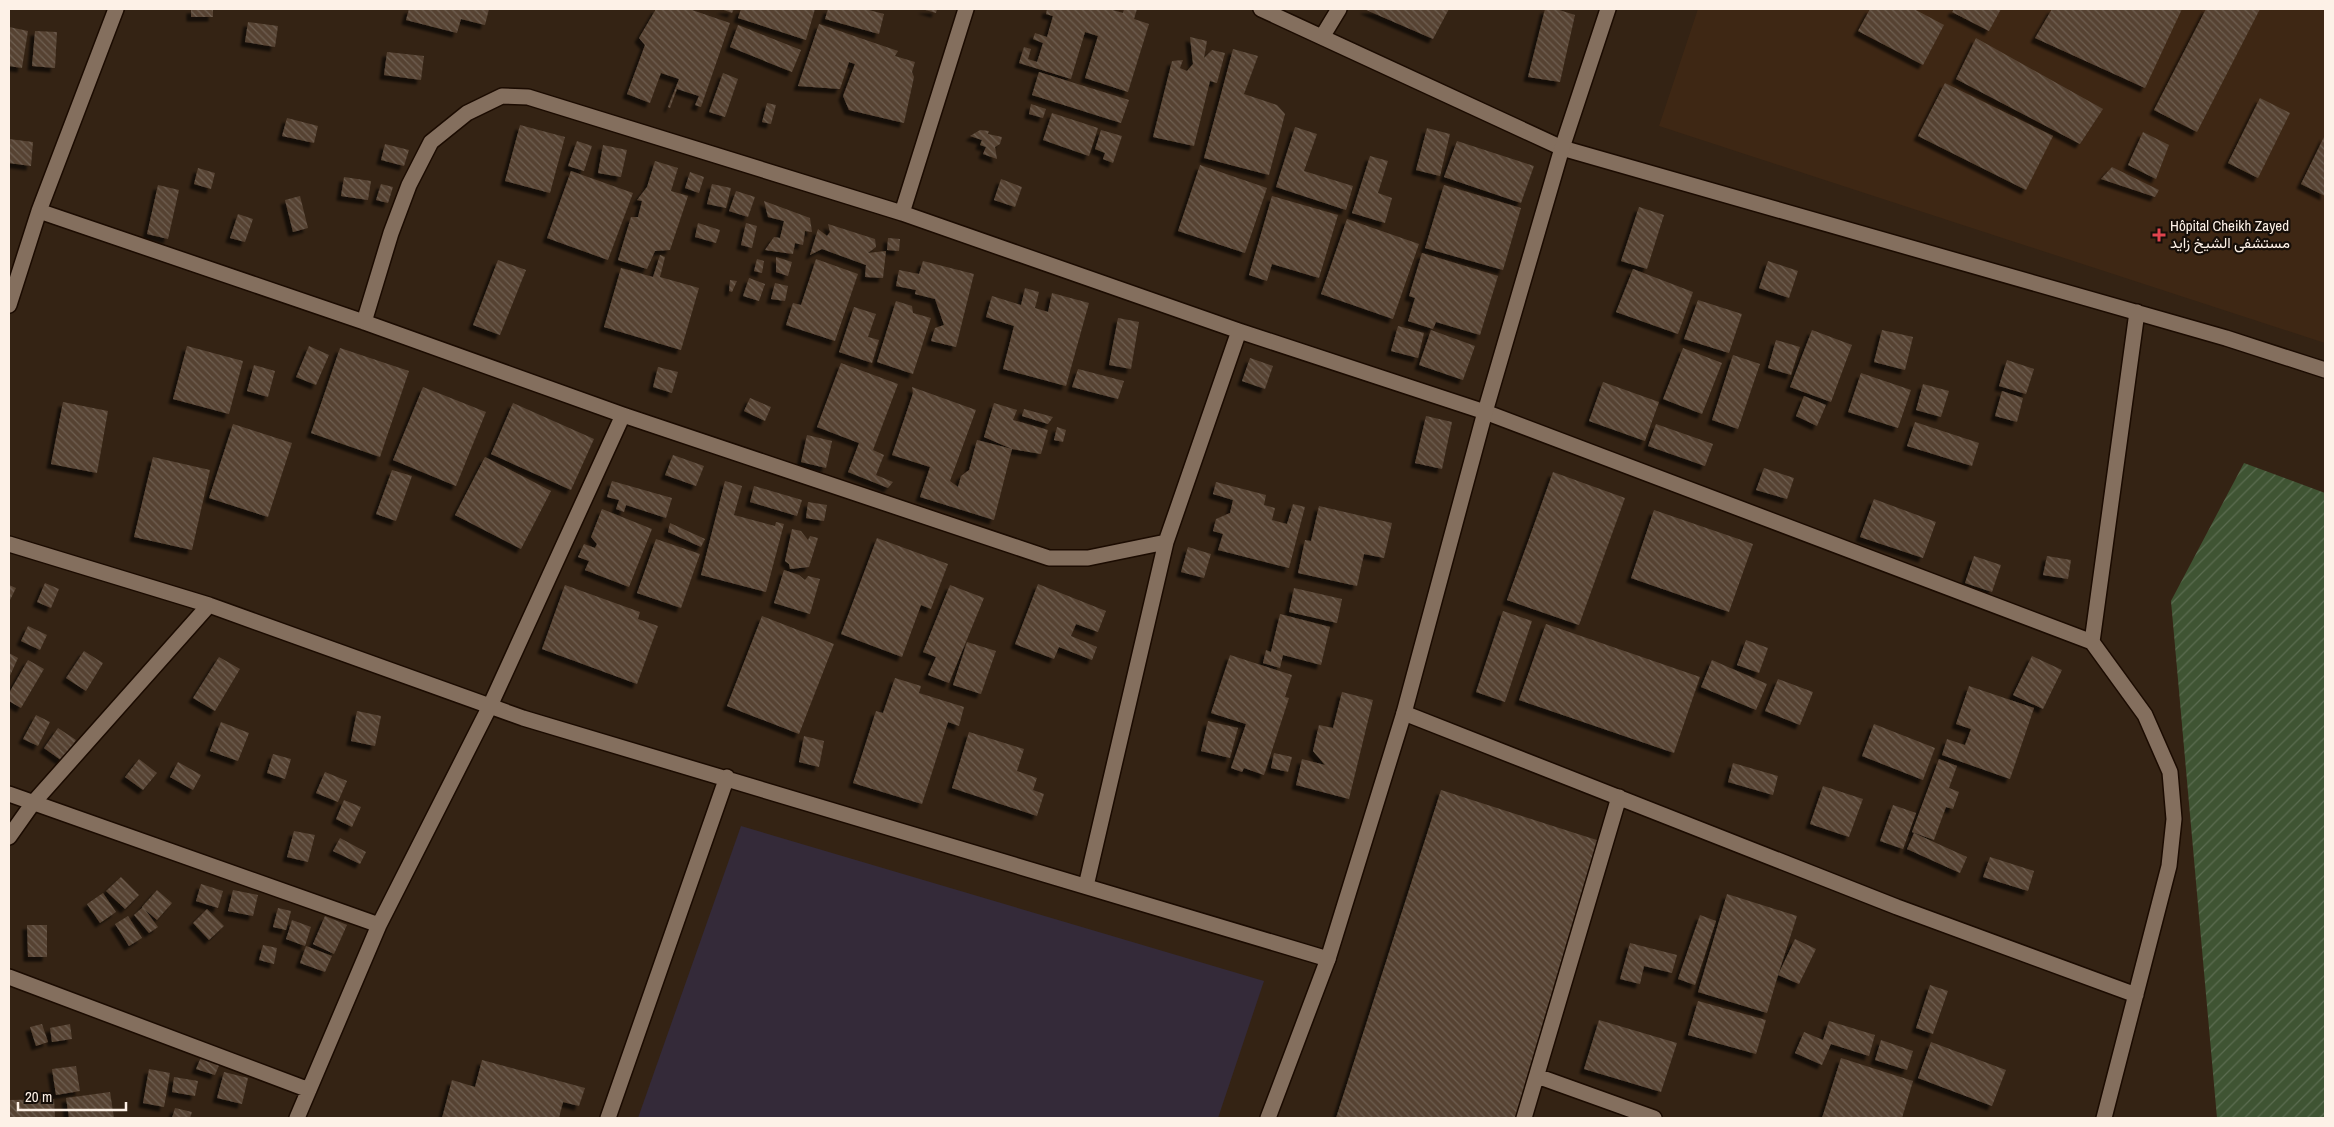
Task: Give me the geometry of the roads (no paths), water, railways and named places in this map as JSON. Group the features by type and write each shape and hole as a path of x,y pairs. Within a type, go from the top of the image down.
{"street":[{"path":"9,305 39,211 116,9"},
{"path":"902,213 966,9"},
{"path":"1261,9 1562,148 2137,312 2325,370"},
{"path":"1322,36 1339,9"},
{"path":"1268,1118 1328,959 1404,713 1485,412 1562,148 1608,9"},
{"path":"364,322 397,217 409,185 431,142 467,113 502,96 528,97 902,213 1239,331 1485,412 2092,642 2145,716 2170,772 2174,819 2169,866 2104,1118"},
{"path":"39,211 364,322 622,415 1049,558 1088,558 1166,542"},
{"path":"2092,642 2137,312"},
{"path":"1086,886 1166,542 1239,331"},
{"path":"297,1118 378,925 490,706 622,415"},
{"path":"9,544 209,605 523,718 727,777 1328,959"},
{"path":"9,837 34,803 209,605"},
{"path":"1404,713 1897,908 2136,995"},
{"path":"608,1118 727,777"},
{"path":"9,794 378,925"},
{"path":"1524,1118 1619,797"},
{"path":"9,977 309,1090"},
{"path":"1537,1076 1654,1118"}],"place":[{"name":"Hôpital Cheikh Zayed مستشفى الشيخ زايد","path":"2159,235"}]}
